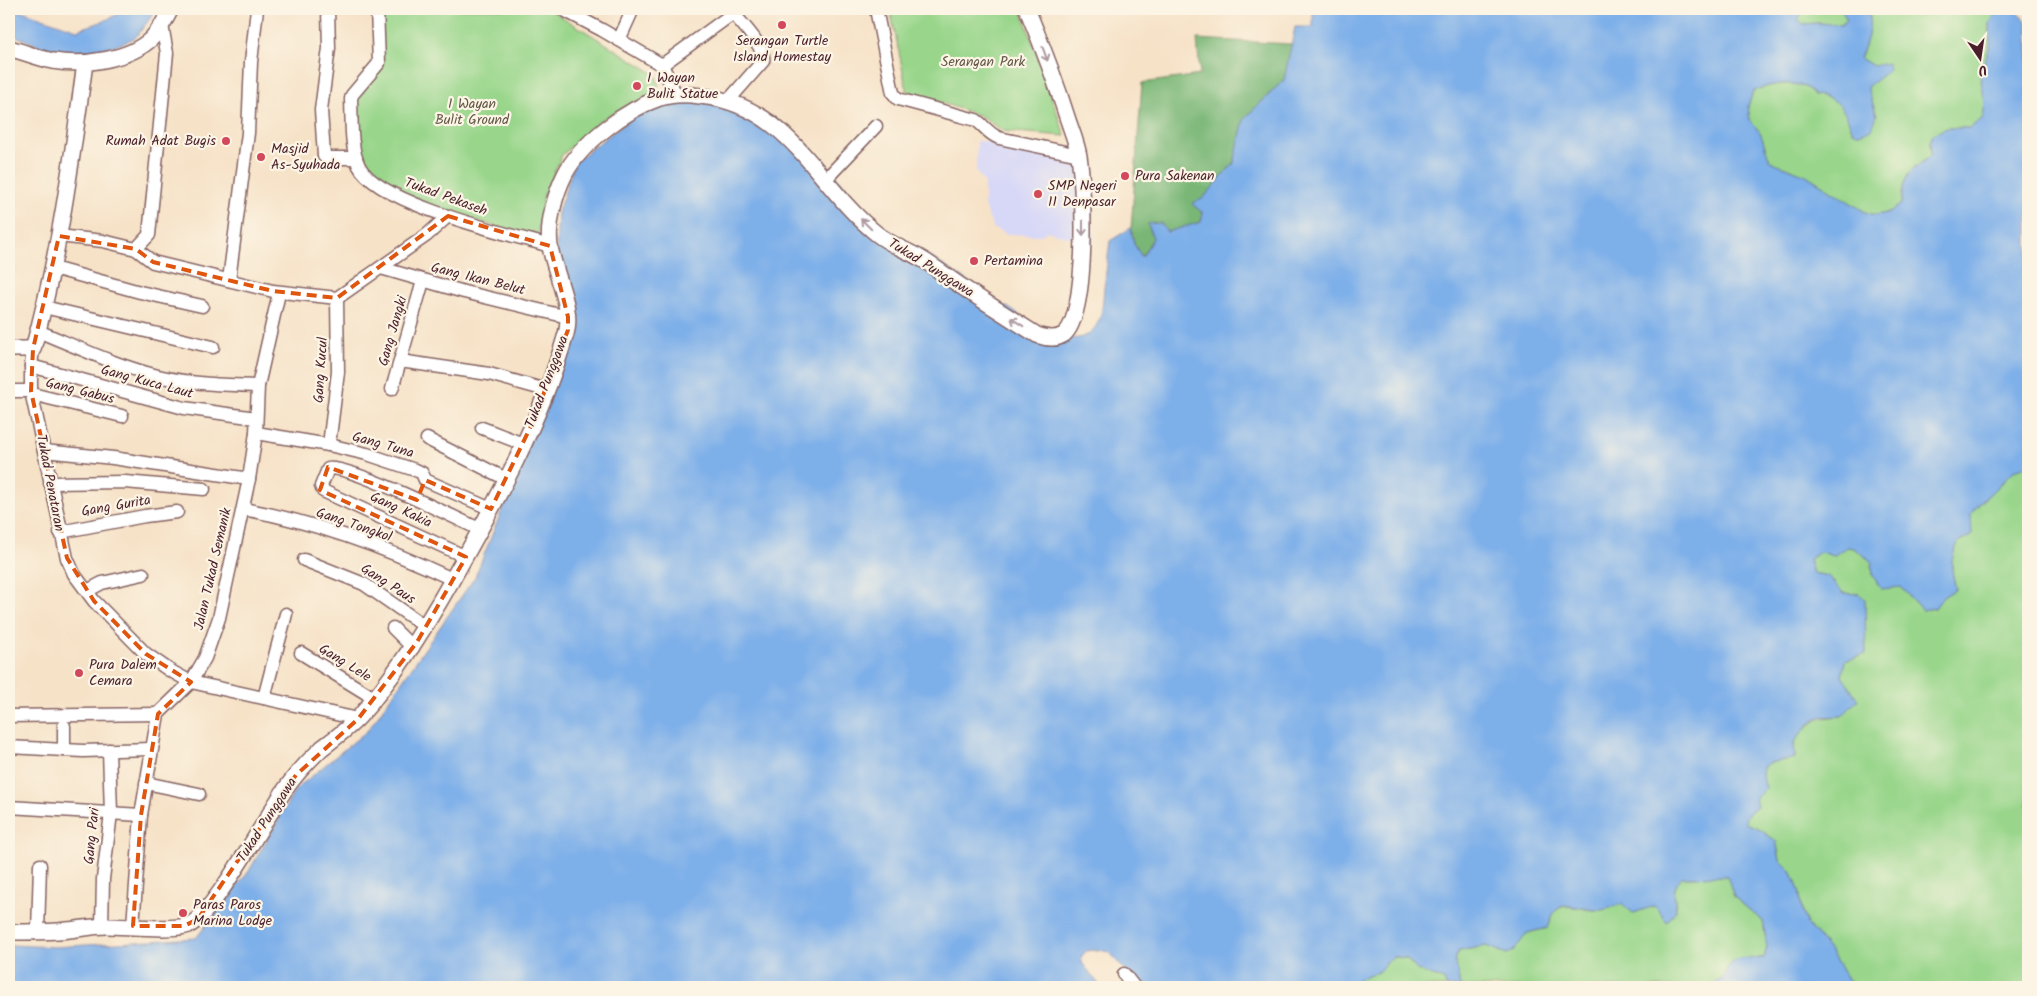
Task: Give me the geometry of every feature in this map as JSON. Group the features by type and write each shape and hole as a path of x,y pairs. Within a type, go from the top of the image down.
{"street":[{"path":"9,48 54,61 85,63 103,60 131,51 151,39 171,9"},
{"path":"229,280 248,133 251,62 257,9"},
{"path":"328,9 329,48 321,110 324,156 326,158 356,158 351,99 379,63 377,9"},
{"path":"562,9 662,64 676,94"},
{"path":"619,40 633,9"},
{"path":"876,9 893,93 898,99 976,120 983,125 988,134 999,138 1079,155"},
{"name":"Tukad Punggawa","path":"9,932 38,932 102,926 184,926 192,924 198,919 224,884 296,775 319,751 358,719 374,698 426,627 466,556 523,444 546,390 566,334 568,317 550,246 553,212 562,180 578,155 599,134 632,112 657,99 676,94 704,96 728,102 762,117 794,143 825,180 876,233 895,246 922,259 1037,335 1046,338 1062,336 1073,321 1078,302 1082,270 1083,230 1079,155 1064,106 1027,9"},
{"path":"662,64 736,11 764,57 763,61 728,102"},
{"path":"136,249 149,235 167,53 162,25"},
{"name":"Tukad Penataran","path":"85,63 60,236 33,350 31,366 31,393 67,558 74,574 87,591 146,654 169,670 191,682 358,719"},
{"path":"825,180 876,126"},
{"name":"Tukad Pekaseh","path":"356,158 363,172 381,187 414,204 550,246"},
{"path":"60,236 103,241 136,249 153,262 278,292 336,298 427,235 448,216"},
{"path":"53,268 140,292 202,306"},
{"name":"Gang Ikan Belut","path":"380,268 423,281 568,317"},
{"name":"Gang Jangki","path":"392,389 423,281"},
{"name":"Jalan Tukad Semanik","path":"158,714 191,682 208,650 219,618 249,479 256,433 258,386 278,292"},
{"name":"Gang Kucul","path":"329,445 338,372 336,298"},
{"path":"44,307 213,347"},
{"path":"38,331 119,363 158,376 191,382 258,386"},
{"path":"9,349 33,350"},
{"path":"400,361 431,367 463,369 546,390"},
{"name":"Gang Kuca Laut","path":"31,366 184,408 220,415 256,418"},
{"name":"Gang Gabus","path":"9,391 31,393 122,416"},
{"path":"482,428 523,444"},
{"name":"Gang Tuna","path":"256,433 329,445 367,454 418,471 422,473 425,480 491,509"},
{"path":"427,439 506,479"},
{"path":"44,451 113,458 249,479"},
{"path":"367,454 356,475 417,500 480,530"},
{"name":"Gang Kakia","path":"356,475 329,468 321,486 324,492 466,556"},
{"path":"417,500 425,480"},
{"path":"50,483 125,482 204,489"},
{"name":"Gang Tongkol","path":"243,509 282,516 348,537 418,563 452,579"},
{"name":"Gang Gurita","path":"60,532 177,512"},
{"name":"Gang Paus","path":"304,560 364,584 426,627"},
{"path":"87,591 102,584 143,574"},
{"path":"264,698 286,614"},
{"path":"393,628 414,648"},
{"name":"Gang Lele","path":"301,653 374,698"},
{"path":"9,716 158,714 141,815 134,926"},
{"path":"64,726 64,750"},
{"path":"9,748 109,750 152,748"},
{"name":"Gang Pari","path":"102,926 103,879 111,813 109,750"},
{"path":"146,783 199,794"},
{"path":"9,807 141,815"},
{"path":"38,932 40,864"},
{"path":"1124,974 1134,987"}],"highlighted area":[{"path":"448,216 550,246 568,317 568,330 532,424 491,509 425,480 417,500 328,467 320,490 466,557 417,642 358,719 296,775 198,919 184,926 133,926 141,815 158,714 191,682 146,654 94,601 67,558 31,391 33,349 59,236 136,249 153,262 273,291 337,298"}],"shaded area":[{"name":"SMP Negeri 11 Denpasar","path":"977,141 1089,148 1094,244 1047,231 1042,235 1007,234 993,228 984,206 984,182 976,172"}],"green space":[{"name":"I Wayan Bulit Ground","path":"382,9 549,9 655,74 659,85 650,96 602,119 562,155 543,197 537,240 441,209 399,192 372,173 363,154 356,100 382,68"},
{"name":"Serangan Park","path":"890,9 1021,9 1065,136 1003,131 981,116 907,91"},
{"path":"1808,9 1841,9 1847,20 1841,25 1803,24 1798,19"},
{"path":"1868,9 2005,9 1997,10 1990,23 1990,45 1980,75 1985,103 1983,118 1970,128 1947,128 1930,141 1931,155 1908,175 1905,180 1901,204 1889,212 1877,215 1867,213 1806,175 1769,161 1760,132 1750,121 1748,106 1753,92 1767,86 1794,84 1802,86 1814,95 1835,101 1840,105 1853,131 1877,115 1867,87 1873,66 1860,58 1868,34"},
{"path":"1197,39 1292,44 1284,80 1244,119 1234,163 1205,196 1192,204 1203,213 1201,222 1167,232 1148,224 1153,238 1141,258 1134,244 1131,228 1142,83 1200,75"},
{"path":"2028,465 2028,987 1859,987 1849,982 1830,951 1807,924 1802,912 1799,890 1791,871 1780,860 1776,841 1758,828 1745,823 1746,815 1757,806 1755,799 1766,788 1762,774 1763,767 1769,763 1795,758 1794,742 1814,721 1842,716 1842,675 1859,594 1843,593 1828,576 1813,573 1809,559 1820,552 1835,555 1847,547 1854,548 1872,562 1873,576 1901,587 1922,610 1935,608 1943,597 1956,589 1952,559 1959,541 1972,536 1970,514 2015,470"},
{"path":"1728,876 1734,897 1763,921 1767,947 1764,958 1743,958 1734,962 1730,965 1722,979 1707,987 1460,987 1455,957 1459,951 1486,946 1507,954 1514,951 1527,933 1548,928 1552,917 1561,907 1599,910 1622,904 1634,913 1655,905 1667,922 1676,910 1675,888 1682,877"},
{"path":"1393,956 1407,959 1417,970 1444,980 1447,987 1332,987 1330,980 1350,983 1378,972"}],"water":[{"path":"128,9 157,9 136,37 121,44 65,57 9,33 9,11 25,12 77,30 104,21"},
{"path":"1313,9 1808,9 1798,19 1803,24 1841,25 1847,20 1841,9 1868,9 1868,34 1860,58 1873,66 1887,63 1889,70 1867,87 1877,115 1872,129 1859,134 1853,131 1847,117 1835,101 1814,95 1802,86 1794,84 1767,86 1753,92 1748,106 1750,121 1760,132 1770,161 1806,175 1867,213 1877,215 1889,212 1901,204 1905,180 1908,175 1931,155 1930,141 1933,134 1947,128 1970,128 1983,118 1985,103 1980,75 1990,45 1990,23 1997,10 2013,9 2028,23 2028,465 2015,470 1971,514 1972,536 1959,541 1952,559 1956,589 1943,597 1935,608 1922,610 1901,587 1881,589 1873,576 1872,562 1854,548 1847,547 1835,555 1820,552 1809,559 1813,573 1828,576 1843,593 1859,594 1865,599 1866,654 1845,661 1842,675 1858,700 1842,716 1820,717 1808,725 1794,742 1795,758 1769,763 1763,767 1762,774 1766,788 1755,799 1757,806 1746,816 1745,823 1758,828 1776,841 1780,860 1791,871 1799,890 1802,912 1807,924 1830,951 1849,982 1859,987 1707,987 1722,979 1730,965 1734,962 1743,958 1764,958 1767,947 1763,921 1734,897 1727,876 1682,877 1675,888 1676,910 1667,922 1655,906 1633,913 1622,904 1599,910 1574,906 1561,907 1556,910 1548,928 1527,933 1514,951 1507,954 1486,946 1459,951 1455,957 1460,987 1447,987 1444,980 1417,970 1407,959 1393,956 1378,972 1350,983 1330,981 1332,987 1152,987 1128,973 1111,954 1102,950 1095,950 1086,951 1081,957 1083,964 1101,987 9,987 9,945 55,947 196,938 249,871 296,789 368,730 475,577 576,326 556,256 558,212 575,162 617,129 645,110 697,92 773,117 807,144 877,222 1030,322 1028,326 1039,333 1042,328 1058,336 1067,338 1082,337 1095,327 1100,318 1110,241 1131,228 1134,244 1142,257 1153,238 1148,224 1161,223 1167,232 1201,222 1203,213 1192,204 1205,196 1234,163 1244,119 1284,80 1295,27 1313,27"}],"place":[{"name":"Serangan Turtle Island Homestay","path":"782,25"},
{"name":"I Wayan Bulit Statue","path":"637,86"},
{"name":"Rumah Adat Bugis","path":"226,141"},
{"name":"Masjid As-Syuhada","path":"261,157"},
{"name":"Pura Sakenan","path":"1125,176"},
{"name":"SMP Negeri 11 Denpasar","path":"1038,194"},
{"name":"Pertamina","path":"974,261"},
{"name":"Pura Dalem Cemara","path":"79,673"},
{"name":"Paras Paros Marina Lodge","path":"183,913"}]}
